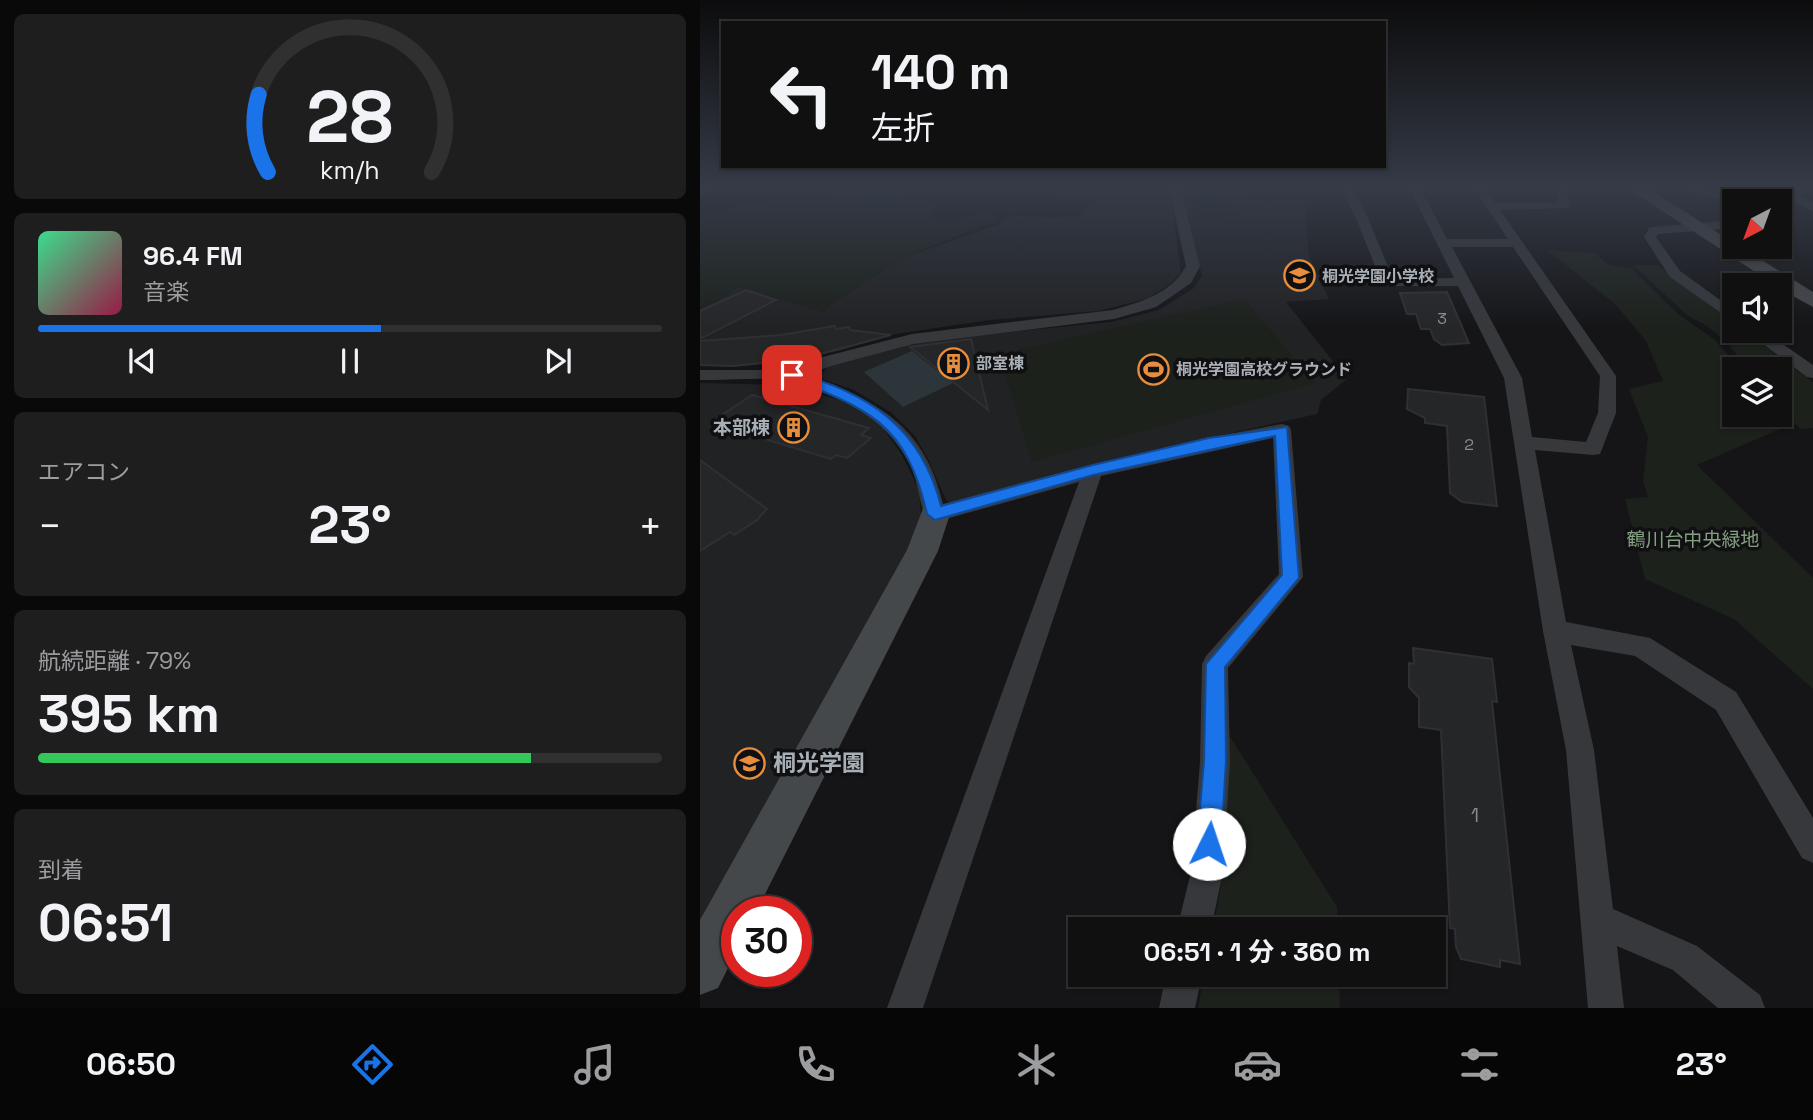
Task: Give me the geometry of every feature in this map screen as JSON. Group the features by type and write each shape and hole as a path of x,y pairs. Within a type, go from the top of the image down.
{"street":[{"path":"792,375 825,362 912,339 1082,320 1151,304 1186,280 1193,265 1185,234"},
{"path":"1368,234 1388,283 1463,282"},
{"path":"1438,234 1513,378 1555,631 1580,750 1606,1008"},
{"path":"1510,234 1608,376 1607,413 1593,449 1523,443"},
{"path":"1651,234 1650,237 1675,274 1722,308"},
{"path":"1708,234 1810,297"},
{"path":"1443,243 1516,243"},
{"path":"1771,343 1813,373"},
{"path":"700,374 792,375 844,394 867,407 889,424 911,450 926,478 935,514 922,551 700,970"},
{"path":"935,514 1093,470 1209,443 1282,430 1291,578 1215,664 1215,761 1207,872 1197,917"},
{"path":"905,1008 1093,470"},
{"path":"1555,631 1641,646 1726,701 1813,848"},
{"path":"1599,920 1685,958 1747,1008"},
{"path":"1177,1008 1181,987"}],"shaded area":[{"path":"971,234 1176,234 1181,273 1149,298 1098,311 990,320 896,334 838,351 778,362 746,366 700,365 700,308 715,302 738,286 824,312 832,303 900,259"},
{"path":"1192,234 1307,234 1309,257 1329,299 1286,302 1347,379 1321,400 1317,414 1133,455 951,503 946,500 915,436 892,413 854,390 819,378 826,368 836,364 918,341 1111,322 1159,310 1194,288 1202,276"},
{"path":"912,351 953,383 903,407 864,372"},
{"name":"桐光学園","path":"700,383 782,385 841,400 865,412 884,430 902,455 919,490 919,539 725,896 721,896 721,904 700,943"}],"green space":[{"path":"700,234 962,234 900,259 832,303 824,312 738,286 715,302 700,308"},
{"name":"鶴川台中央緑地","path":"1547,250 1594,253 1608,264 1632,269 1678,314 1715,340 1730,357 1722,357 1722,427 1785,427 1697,465 1813,578 1813,689 1734,619 1645,579 1625,499 1648,497 1643,481 1648,437 1629,389 1663,381 1646,341 1615,304"},
{"path":"1633,265 1658,265 1722,314 1722,338 1687,315"},
{"name":"桐光学園高校グラウンド","path":"1244,299 1315,383 1032,462 999,354"},
{"path":"1728,343 1761,343 1780,357 1738,357"},
{"path":"1792,366 1813,382 1813,428 1801,429 1792,420"},
{"path":"1226,730 1337,907 1337,917 1215,917 1221,886"},
{"path":"1202,987 1339,987 1340,1008 1198,1008"}],"building":[{"path":"746,290 776,300 700,339 700,311"},
{"path":"1447,292 1469,343 1442,345 1434,339 1430,329 1421,329 1416,314 1407,314 1400,293"},
{"path":"835,326 836,329 849,327 850,330 891,335 824,353 772,362 733,366 700,365 700,341 781,335"},
{"name":"部室棟","path":"971,339 988,410 910,347"},
{"path":"1408,389 1484,397 1497,506 1462,502 1450,493 1447,426 1425,423 1425,418 1407,409"},
{"name":"本部棟","path":"752,395 869,428 861,435 871,438 847,458 836,455 831,459 718,425 723,421 716,419"},
{"path":"700,460 767,509 757,520 734,535 730,532 700,551"},
{"path":"1413,648 1492,659 1497,702 1492,701 1520,964 1500,960 1500,967 1461,959 1456,947 1455,929 1450,928 1441,730 1419,727 1419,698 1409,687 1409,663 1414,664"}],"place":[{"name":"桐光学園小学校","path":"1299,276"},
{"name":"部室棟","path":"953,363"},
{"name":"桐光学園高校グラウンド","path":"1153,369"},
{"name":"本部棟","path":"793,427"},
{"name":"桐光学園","path":"750,763"}],"route":[{"path":"792,375 844,394 889,424 911,450 926,478 935,514 1093,470 1209,443 1282,430 1291,578 1215,664 1215,761 1209,844"}]}
